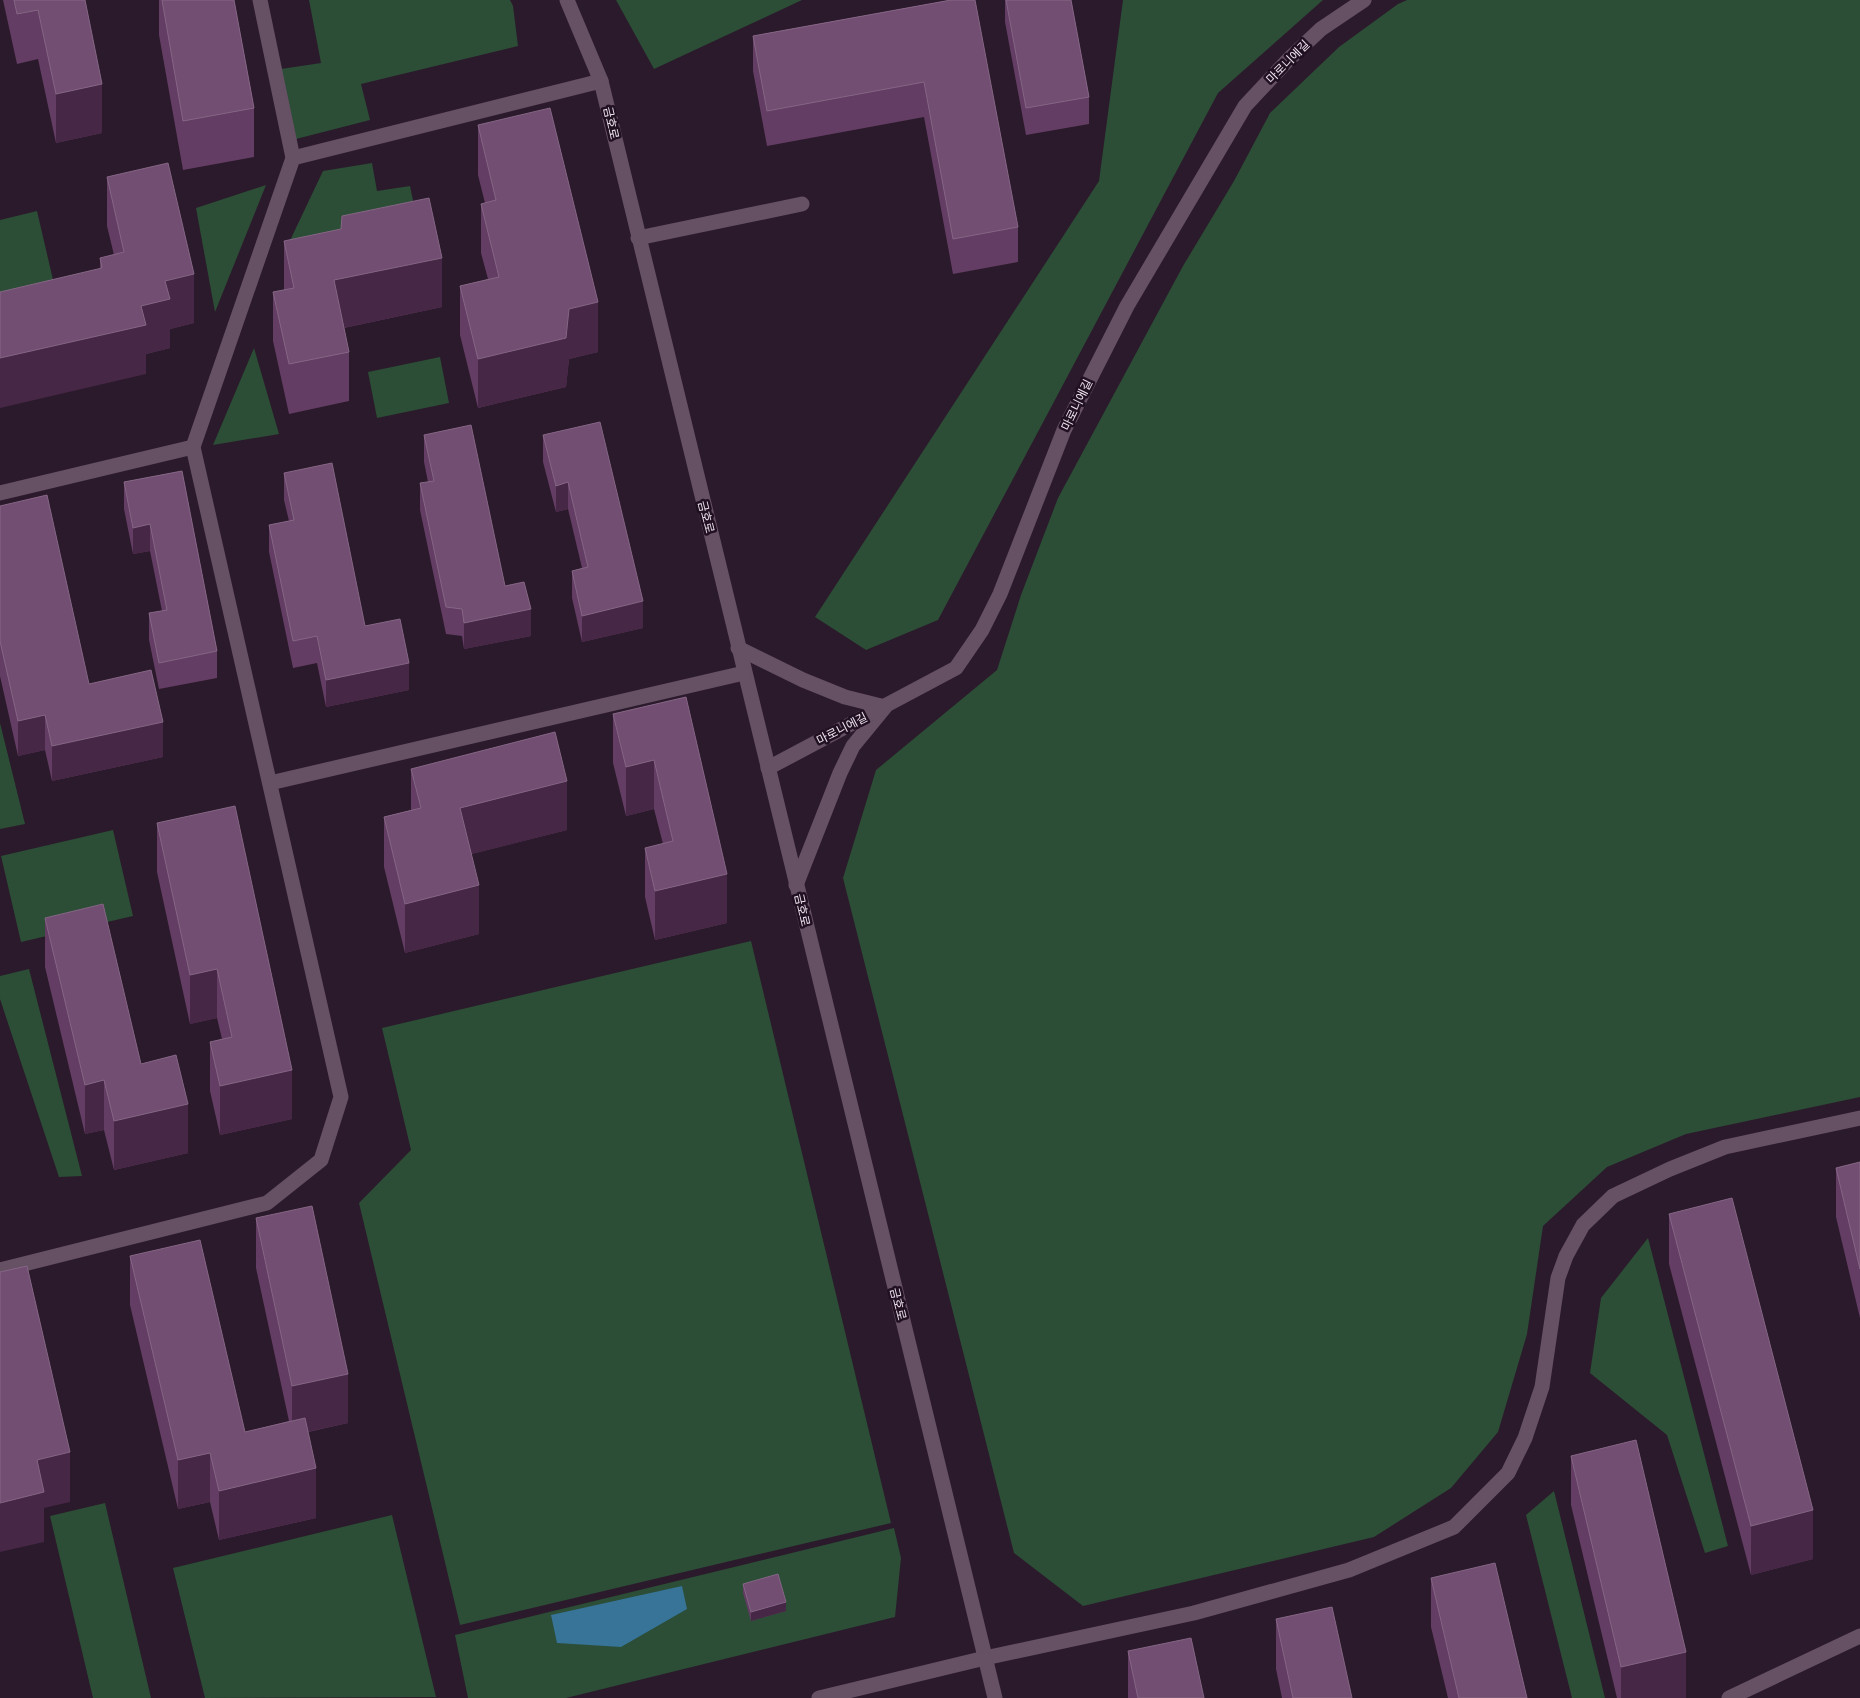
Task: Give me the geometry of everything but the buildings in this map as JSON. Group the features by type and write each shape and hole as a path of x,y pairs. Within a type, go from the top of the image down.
{"street":[{"path":"0,1270 267,1203 321,1160 341,1097 193,447 293,158 260,0"},
{"name":"금호로","path":"567,0 601,81 995,1698"},
{"name":"마로니에길","path":"768,768 956,668 982,630 1000,594 1064,430 1127,306 1245,106 1288,60 1321,29 1364,0"},
{"path":"293,158 601,81"},
{"path":"638,238 802,204"},
{"path":"0,493 193,447"},
{"path":"738,648 803,680 845,697 885,707 853,746 840,773 796,885"},
{"path":"270,783 744,673"},
{"path":"819,1698 985,1658 1194,1613 1349,1570 1454,1527 1508,1473 1525,1438 1542,1388 1558,1278 1566,1256 1583,1226 1613,1196 1670,1169 1726,1147 1860,1118"},
{"path":"1729,1698 1860,1636"}],"green space":[{"path":"309,0 510,0 513,6 518,46 361,84 370,120 296,139 281,69 321,63"},
{"path":"616,0 802,0 654,69"},
{"path":"1123,0 1323,0 1218,93 938,620 866,650 815,617 1099,181"},
{"path":"1407,0 1860,0 1860,1097 1686,1134 1607,1167 1543,1226 1527,1334 1498,1432 1451,1488 1374,1537 1083,1606 1014,1553 843,878 876,770 997,670 1021,595 1058,498 1183,266 1234,181 1270,113 1339,47 1398,4"},
{"path":"372,163 377,191 410,186 416,215 286,249 323,171"},
{"path":"266,185 215,312 196,208"},
{"path":"37,211 54,284 0,296 0,220"},
{"path":"254,348 279,434 213,445"},
{"path":"440,357 449,403 377,418 368,372"},
{"path":"0,723 25,824 0,829"},
{"path":"113,830 133,916 21,942 1,856"},
{"path":"751,941 891,1523 460,1625 359,1203 411,1150 382,1028"},
{"path":"29,969 82,1176 59,1177 0,999 0,976"},
{"path":"1648,1238 1728,1546 1705,1553 1667,1435 1590,1373 1601,1298"},
{"path":"1554,1491 1605,1698 1572,1698 1526,1515"},
{"path":"105,1503 151,1698 93,1698 50,1516"},
{"path":"392,1515 436,1697 205,1698 173,1568"},
{"path":"894,1528 901,1558 895,1617 566,1698 468,1698 455,1635"}],"water":[{"path":"682,1586 687,1609 621,1647 557,1643 551,1615"}]}
